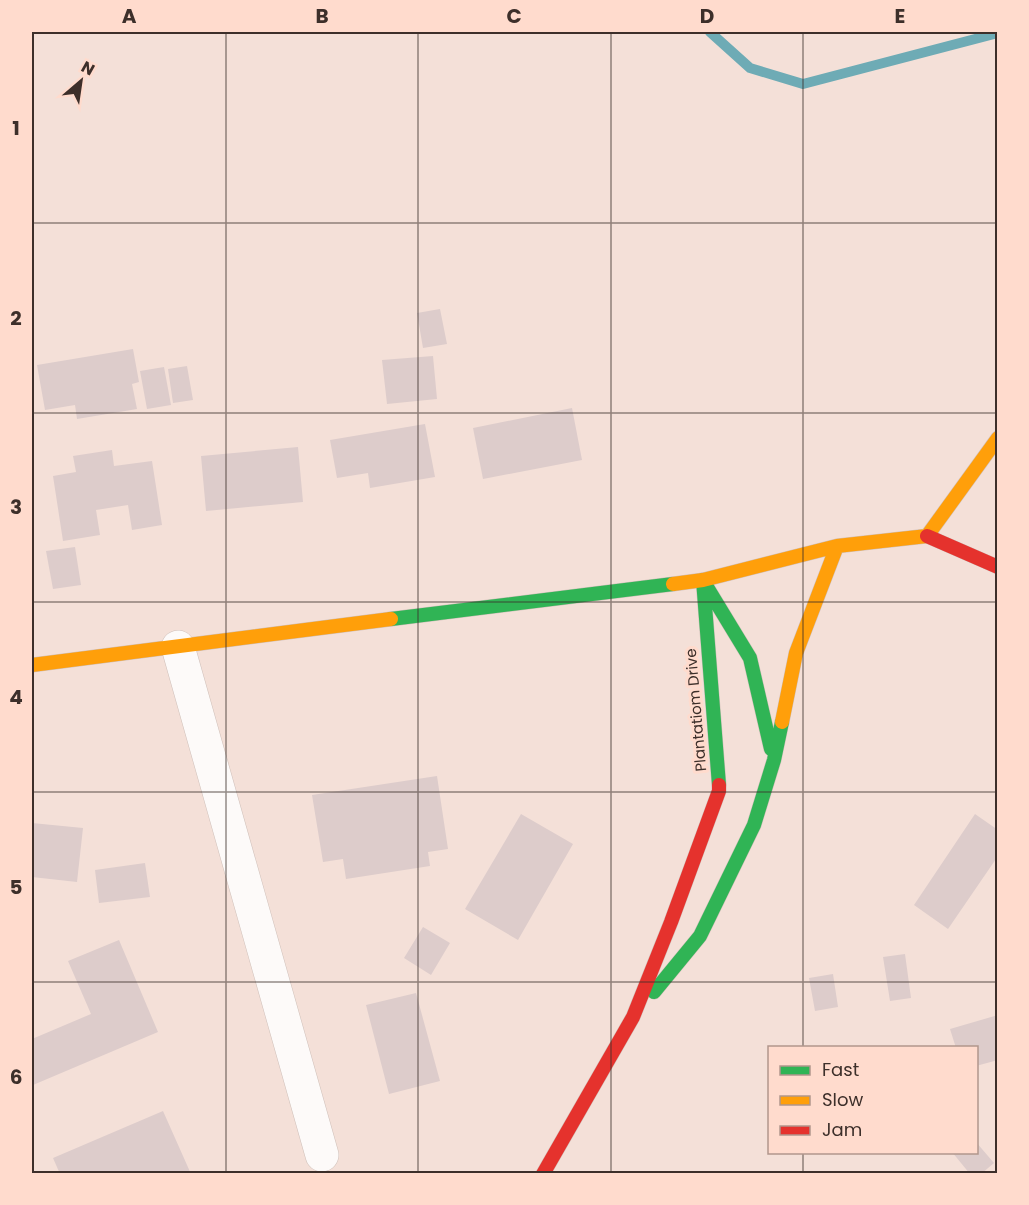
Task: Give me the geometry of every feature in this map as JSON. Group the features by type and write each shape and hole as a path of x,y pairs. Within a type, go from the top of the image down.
{"street":[{"path":"927,536 998,438"},
{"path":"32,665 703,580 837,546 927,536 998,567"},
{"name":"Plantatiom Drive","path":"633,1017 700,936 754,825 774,760 796,653 837,546"},
{"path":"703,580 750,658 774,760"},
{"name":"Plantatiom Drive","path":"543,1173 633,1017 719,791 703,580"},
{"path":"178,647 322,1155"}],"building":[{"path":"440,309 447,344 423,348 417,313"},
{"path":"133,349 139,382 132,384 137,409 77,419 75,405 45,410 37,365"},
{"path":"433,356 437,399 387,404 382,360"},
{"path":"187,366 193,400 173,403 168,369"},
{"path":"164,367 171,405 147,409 140,371"},
{"path":"572,408 582,460 483,479 473,428"},
{"path":"425,424 435,477 370,488 368,473 337,478 330,440"},
{"path":"298,447 303,502 206,511 201,456"},
{"path":"112,450 114,466 152,461 162,525 132,530 128,505 96,510 100,535 63,541 53,476 76,472 73,456"},
{"path":"75,547 81,585 53,589 46,551"},
{"path":"437,776 448,849 428,852 430,866 346,879 343,859 323,862 312,795"},
{"path":"521,814 573,844 518,940 465,909"},
{"path":"975,814 998,830 998,856 948,929 914,905"},
{"path":"32,823 83,828 77,882 32,877"},
{"path":"145,863 150,897 99,903 95,870"},
{"path":"423,927 450,943 431,975 404,958"},
{"path":"119,940 158,1032 33,1085 32,1039 91,1014 68,961"},
{"path":"905,954 911,998 890,1001 883,957"},
{"path":"833,974 838,1007 815,1011 809,978"},
{"path":"416,993 440,1081 389,1094 366,1005"},
{"path":"998,1015 998,1060 978,1065 978,1046 955,1046 950,1029"},
{"path":"163,1111 191,1174 60,1174 53,1158"},
{"path":"978,1144 994,1163 981,1174 970,1174 954,1154 978,1154"}],"waterway":[{"path":"710,32 750,68 803,84 998,33"}],"traffic: fast":[{"path":"703,580 719,785"},
{"path":"391,619 673,584"},
{"path":"705,584 750,658 771,749"},
{"path":"654,992 700,936 754,825 774,760 782,722"}],"traffic: slow":[{"path":"673,584 703,580 837,546 927,536 998,438"},
{"path":"782,722 796,653 837,546"},
{"path":"32,665 391,619"}],"traffic: jam":[{"path":"927,536 998,567"},
{"path":"543,1174 633,1017 671,922 719,791 719,785"}]}
